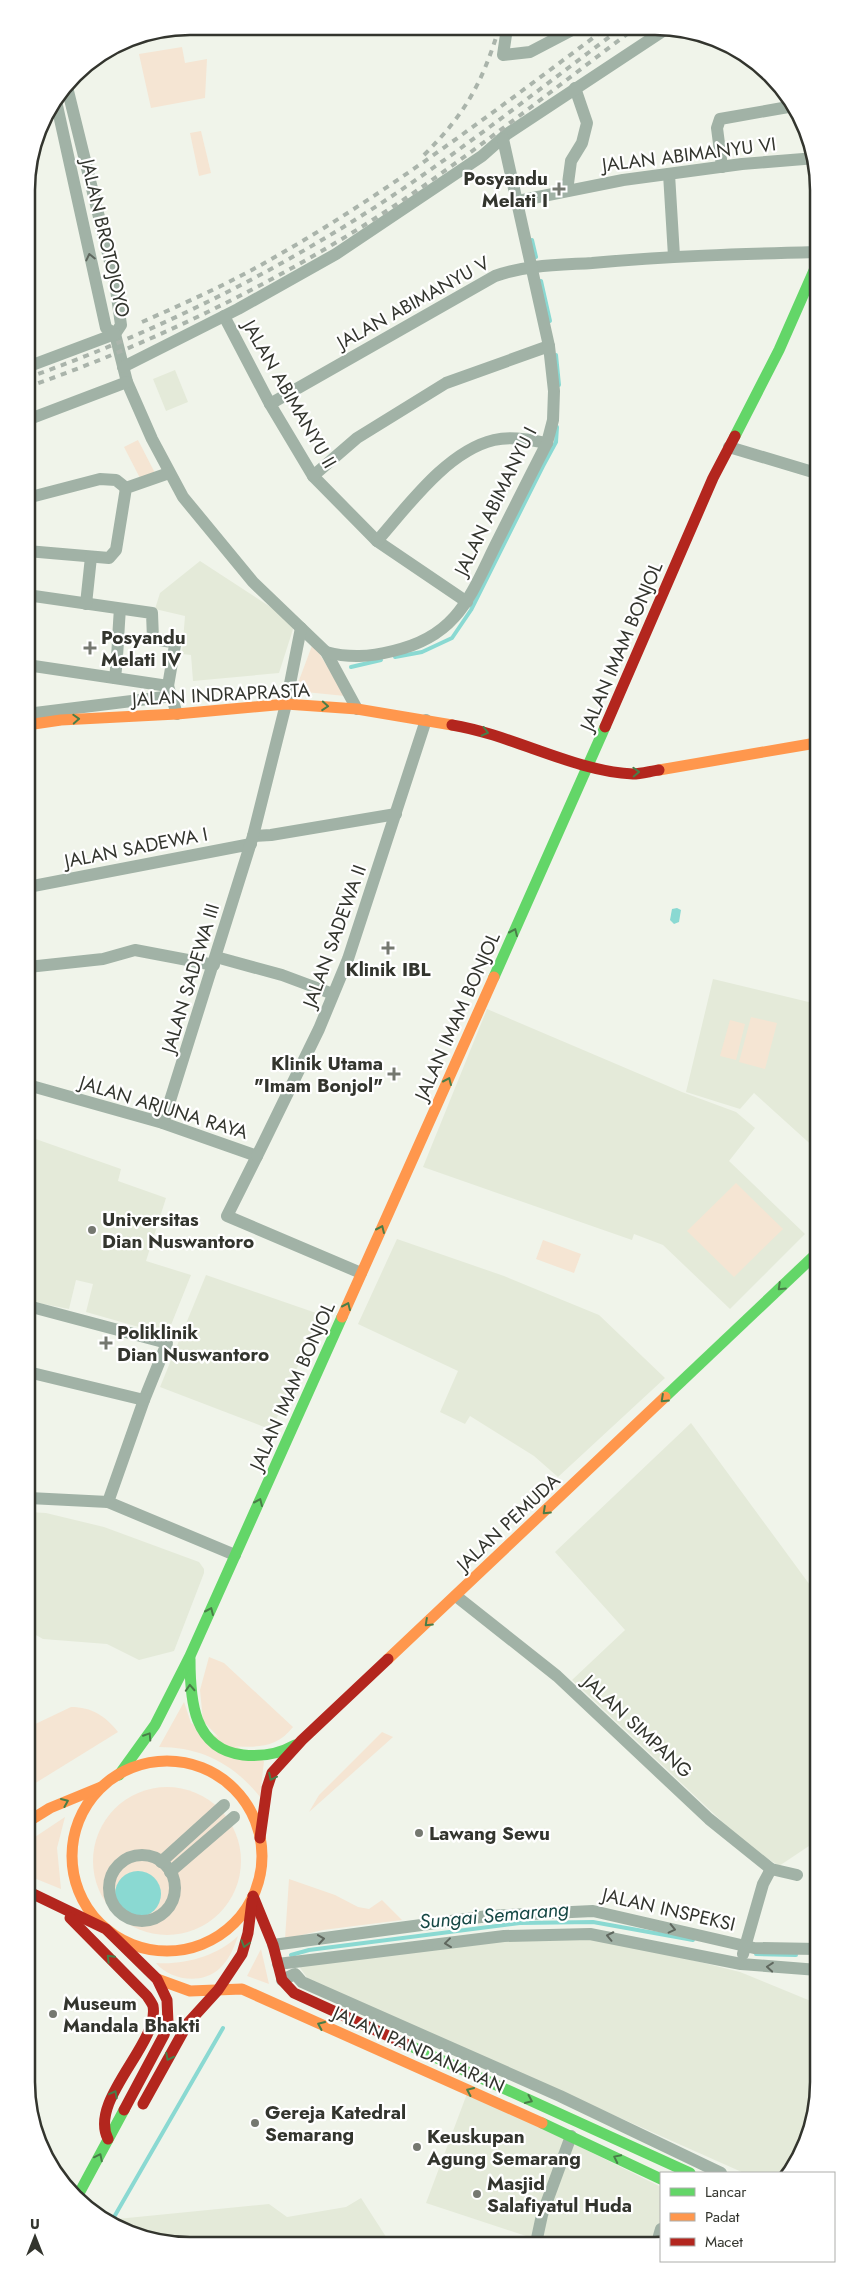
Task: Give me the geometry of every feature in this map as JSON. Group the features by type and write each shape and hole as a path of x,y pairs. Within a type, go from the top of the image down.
{"main road":[{"name":"JALAN IMAM BONJOL","path":"119,1775 155,1725 190,1656 588,767 729,447 779,350 810,280"},
{"name":"JALAN INDRAPRASTA","path":"35,724 61,720 178,714 286,704 357,708 494,734 588,767 634,774 810,744"},
{"name":"JALAN PEMUDA","path":"260,1838 267,1788 272,1773 302,1740 810,1260"},
{"path":"190,1656 190,1695 195,1718 199,1727 216,1746 237,1755 260,1756 282,1751 302,1740"},
{"path":"35,1817 50,1808 145,1764 170,1761 194,1765 216,1775 235,1790 254,1816 260,1838 262,1865 253,1896 248,1934 242,1954 218,1990 188,2024 137,2114"},
{"path":"80,2192 164,2035 168,2024 167,2000 157,1979 106,1929 84,1902 76,1886 72,1868 75,1832 81,1814 103,1785"},
{"path":"35,1894 138,1946 156,1950 175,1950 193,1947 211,1940 227,1930 240,1916 253,1896"},
{"path":"35,1895 75,1921 147,1996 153,2005 152,2023 106,2109 104,2131 108,2140"},
{"path":"253,1896 273,1945 282,1980"},
{"name":"JALAN PANDANARAN","path":"157,1979 170,1986 184,1989 201,1991 231,1987 242,1989 571,2136 660,2180"},
{"name":"JALAN PANDANARAN","path":"282,1980 294,1993 329,2010 688,2172"}],"street":[{"path":"506,35 503,55 530,52 563,35"},
{"path":"122,367 224,316 336,254 482,156 507,134 657,35"},
{"name":"JALAN ABIMANYU VI","path":"567,190 571,161 582,142 587,123 576,88"},
{"name":"JALAN BROTOJOYO","path":"58,110 106,328 115,334 120,325 115,282 69,93"},
{"path":"722,167 717,128 720,119 786,107"},
{"path":"60,120 75,116"},
{"name":"JALAN ABIMANYU I","path":"326,652 346,657 358,657 414,647 431,638 447,626 467,602 547,442 553,420 554,391 549,346 503,139"},
{"name":"JALAN ABIMANYU VI","path":"518,200 557,194 567,190 669,174 807,159"},
{"path":"669,174 674,256"},
{"name":"JALAN ABIMANYU V","path":"270,404 495,276 533,268 674,256 810,252"},
{"path":"97,286 115,282"},
{"name":"JALAN ABIMANYU II","path":"224,316 270,404 313,476 377,541 467,602"},
{"path":"35,364 115,334 127,382 183,497 232,560 252,582 326,652 357,708"},
{"path":"313,476 357,438 446,383 549,346"},
{"path":"35,417 127,382"},
{"path":"377,541 422,488 455,460 473,449 493,440 512,437 547,442"},
{"path":"729,447 810,471"},
{"path":"126,488 170,473"},
{"path":"35,496 100,479 116,480 126,488"},
{"path":"35,552 109,558 116,550 126,488"},
{"path":"86,604 91,557"},
{"path":"35,596 152,613 153,639 172,642 175,645 170,691 178,714"},
{"path":"115,678 119,650 117,644 120,609"},
{"name":"JALAN SADEWA III","path":"163,1123 252,840 286,704 301,628"},
{"path":"35,666 115,678 170,691"},
{"path":"35,713 170,691"},
{"name":"JALAN SADEWA II","path":"257,1156 319,1029 348,959 426,720"},
{"name":"JALAN SADEWA I","path":"35,886 271,835 396,814"},
{"path":"35,966 104,959 135,950 215,961 282,975 334,994"},
{"name":"JALAN ARJUNA RAYA","path":"35,1087 163,1123 257,1156 227,1216 361,1273"},
{"path":"35,1308 168,1343 144,1400 108,1502"},
{"path":"35,1374 144,1400"},
{"path":"35,1498 108,1502 235,1555"},
{"name":"JALAN SIMPANG","path":"456,1596 557,1676 709,1819 772,1869 797,1875"},
{"path":"166,1867 224,1806"},
{"path":"166,1867 234,1818"},
{"path":"142,1856 152,1857 166,1867 174,1884 174,1894 167,1909 159,1916 149,1920 133,1920 116,1908 110,1899 109,1888 112,1873 119,1865 132,1857 142,1856"},
{"path":"743,1955 763,1884 772,1869"},
{"name":"JALAN INSPEKSI","path":"273,1945 488,1916 593,1911 743,1955 754,1948 810,1949"},
{"path":"278,1964 504,1936 590,1934 743,1955 810,1968"},
{"path":"282,1980 295,1974 302,1982 560,2096 720,2172"},
{"path":"537,2237 542,2214 571,2136"}],"shaded area":[{"path":"182,47 185,63 207,59 205,98 151,108 139,54"},
{"path":"201,131 211,173 199,176 190,133"},
{"path":"175,370 188,402 166,411 153,379"},
{"path":"138,440 155,473 141,480 124,447"},
{"path":"200,561 295,623 279,673 193,681 191,655 182,654 185,616 155,609 160,593"},
{"path":"313,643 345,696 295,691"},
{"path":"713,979 810,1002 810,1144 754,1093 740,1109 686,1092"},
{"path":"487,1009 682,1092 736,1112 755,1128 729,1161 805,1234 730,1309 663,1245 634,1234 632,1240 423,1167"},
{"path":"751,1017 777,1023 765,1069 739,1062"},
{"path":"730,1020 745,1024 736,1060 720,1056"},
{"name":"Universitas Dian Nuswantoro","path":"35,1139 121,1169 118,1181 166,1198 146,1261 191,1275 167,1335 86,1312 93,1284 76,1280 69,1309 35,1302"},
{"path":"736,1183 783,1229 734,1277 687,1231"},
{"path":"397,1239 504,1276 599,1315 665,1378 558,1477 534,1456 470,1416 465,1424 440,1412 458,1371 358,1324"},
{"path":"543,1240 581,1254 574,1273 536,1259"},
{"path":"206,1275 319,1314 272,1430 160,1387"},
{"path":"691,1423 810,1585 810,1845 779,1866 748,1846 572,1680 625,1630 555,1552"},
{"path":"35,1512 46,1513 104,1527 199,1562 204,1569 174,1651 139,1660 107,1644 43,1639 35,1634"},
{"path":"209,1657 224,1663 293,1727 279,1740 271,1743 255,1746 227,1746 203,1721 200,1690"},
{"path":"184,1702 191,1723 264,1761 260,1797 239,1775 216,1760 189,1750 159,1747"},
{"path":"71,1707 79,1707 103,1717 118,1732 35,1783 35,1724"},
{"path":"382,1732 393,1737 309,1812 319,1795"},
{"path":"167,1787 195,1793 219,1809 235,1833 241,1861 235,1889 219,1913 195,1929 167,1935 139,1929 115,1913 99,1889 93,1861 99,1833 115,1809 139,1793"},
{"path":"65,1817 57,1848 61,1889 35,1878 35,1837"},
{"path":"289,1879 335,1895 358,1907 369,1909 382,1900 402,1920 323,1930 285,1939"},
{"path":"238,1936 226,1962 212,1974 204,1977 195,1979 177,1977 162,1969 156,1963 189,1961 200,1958 220,1949"},
{"path":"596,1936 740,1972 810,2001 810,2092 807,2112 802,2132 789,2160 781,2172 742,2172 308,1979 298,1965 506,1938"},
{"path":"261,1949 269,1984 247,1976"},
{"path":"468,2091 660,2187 660,2237 529,2237 426,2203"},
{"path":"361,2198 386,2237 180,2237 140,2229 117,2219 269,2204 287,2217 346,2207"}],"water":[{"path":"677,908 681,910 679,922 674,924 670,920 672,909"},
{"path":"134,1871 142,1871 151,1875 157,1881 161,1894 157,1907 151,1913 142,1917 134,1917 125,1913 119,1907 115,1898 115,1890 119,1881 125,1875"}],"waterway":[{"path":"532,240 536,257"},
{"path":"541,281 550,321"},
{"path":"556,355 559,385"},
{"path":"395,657 422,652 452,638 471,610 556,442 557,427"},
{"path":"351,667 381,660"},
{"name":"Sungai Semarang","path":"291,1955 309,1950 520,1923 593,1922 693,1940"},
{"name":"Sungai Semarang","path":"756,1954 796,1955"},
{"path":"114,2217 223,2028"}],"railway":[{"path":"424,155 451,126 461,112 479,82 497,35"},
{"path":"142,322 253,269 356,208 440,150 597,35"},
{"path":"35,375 76,360 171,319 218,297 310,247 426,173 612,35"},
{"path":"35,384 126,349 224,304 272,279 365,225 438,176 626,35"}],"traffic: fast":[{"path":"735,436 779,350 810,280"},
{"path":"494,977 605,727"},
{"path":"665,1397 810,1260"},
{"path":"119,1775 155,1725 190,1656 342,1317"},
{"path":"190,1659 191,1690 194,1706 204,1733 214,1743 226,1751 250,1756 276,1753 295,1745"},
{"path":"406,2044 688,2172"},
{"path":"80,2192 124,2110"},
{"path":"542,2123 660,2179"}],"traffic: slow":[{"path":"35,724 61,720 177,714 286,704 357,709 452,725"},
{"path":"659,770 810,744"},
{"path":"342,1317 494,977"},
{"path":"388,1659 665,1397"},
{"path":"167,1761 194,1765 220,1777 234,1789 246,1803 258,1829 262,1856 258,1883 246,1909 234,1923 220,1935 194,1947 167,1951 140,1947 114,1935 100,1923 88,1909 76,1883 72,1856 76,1829 88,1803 100,1789 114,1777 140,1765 167,1761"},
{"path":"35,1817 50,1808 101,1787"},
{"path":"157,1979 190,1991 242,1989 542,2123"}],"traffic: jam":[{"path":"605,727 713,478 735,436"},
{"path":"452,725 498,736 565,760 610,771 639,774 659,770"},
{"path":"260,1838 267,1788 272,1773 302,1740 388,1659"},
{"path":"35,1895 106,1929 157,1979 167,2000 168,2023 164,2035 124,2110"},
{"path":"253,1896 273,1945 282,1980 294,1993 406,2044"},
{"path":"143,2104 188,2023 218,1990 242,1954 248,1933 252,1901"},
{"path":"70,1918 147,1996 153,2006 152,2021 146,2037 115,2090 108,2107 104,2124 108,2139"}],"place":[{"name":"Posyandu Melati I","path":"559,189"},
{"name":"Posyandu Melati IV","path":"90,648"},
{"name":"Klinik IBL","path":"388,948"},
{"name":"Klinik Utama \"Imam Bonjol\"","path":"394,1074"},
{"name":"Universitas Dian Nuswantoro","path":"92,1230"},
{"name":"Poliklinik Dian Nuswantoro","path":"106,1343"},
{"name":"Lawang Sewu","path":"419,1833"},
{"name":"Museum Mandala Bhakti","path":"53,2014"},
{"name":"Gereja Katedral Semarang","path":"255,2123"},
{"name":"Keuskupan Agung Semarang","path":"417,2147"},
{"name":"Masjid Salafiyatul Huda","path":"477,2194"}]}
